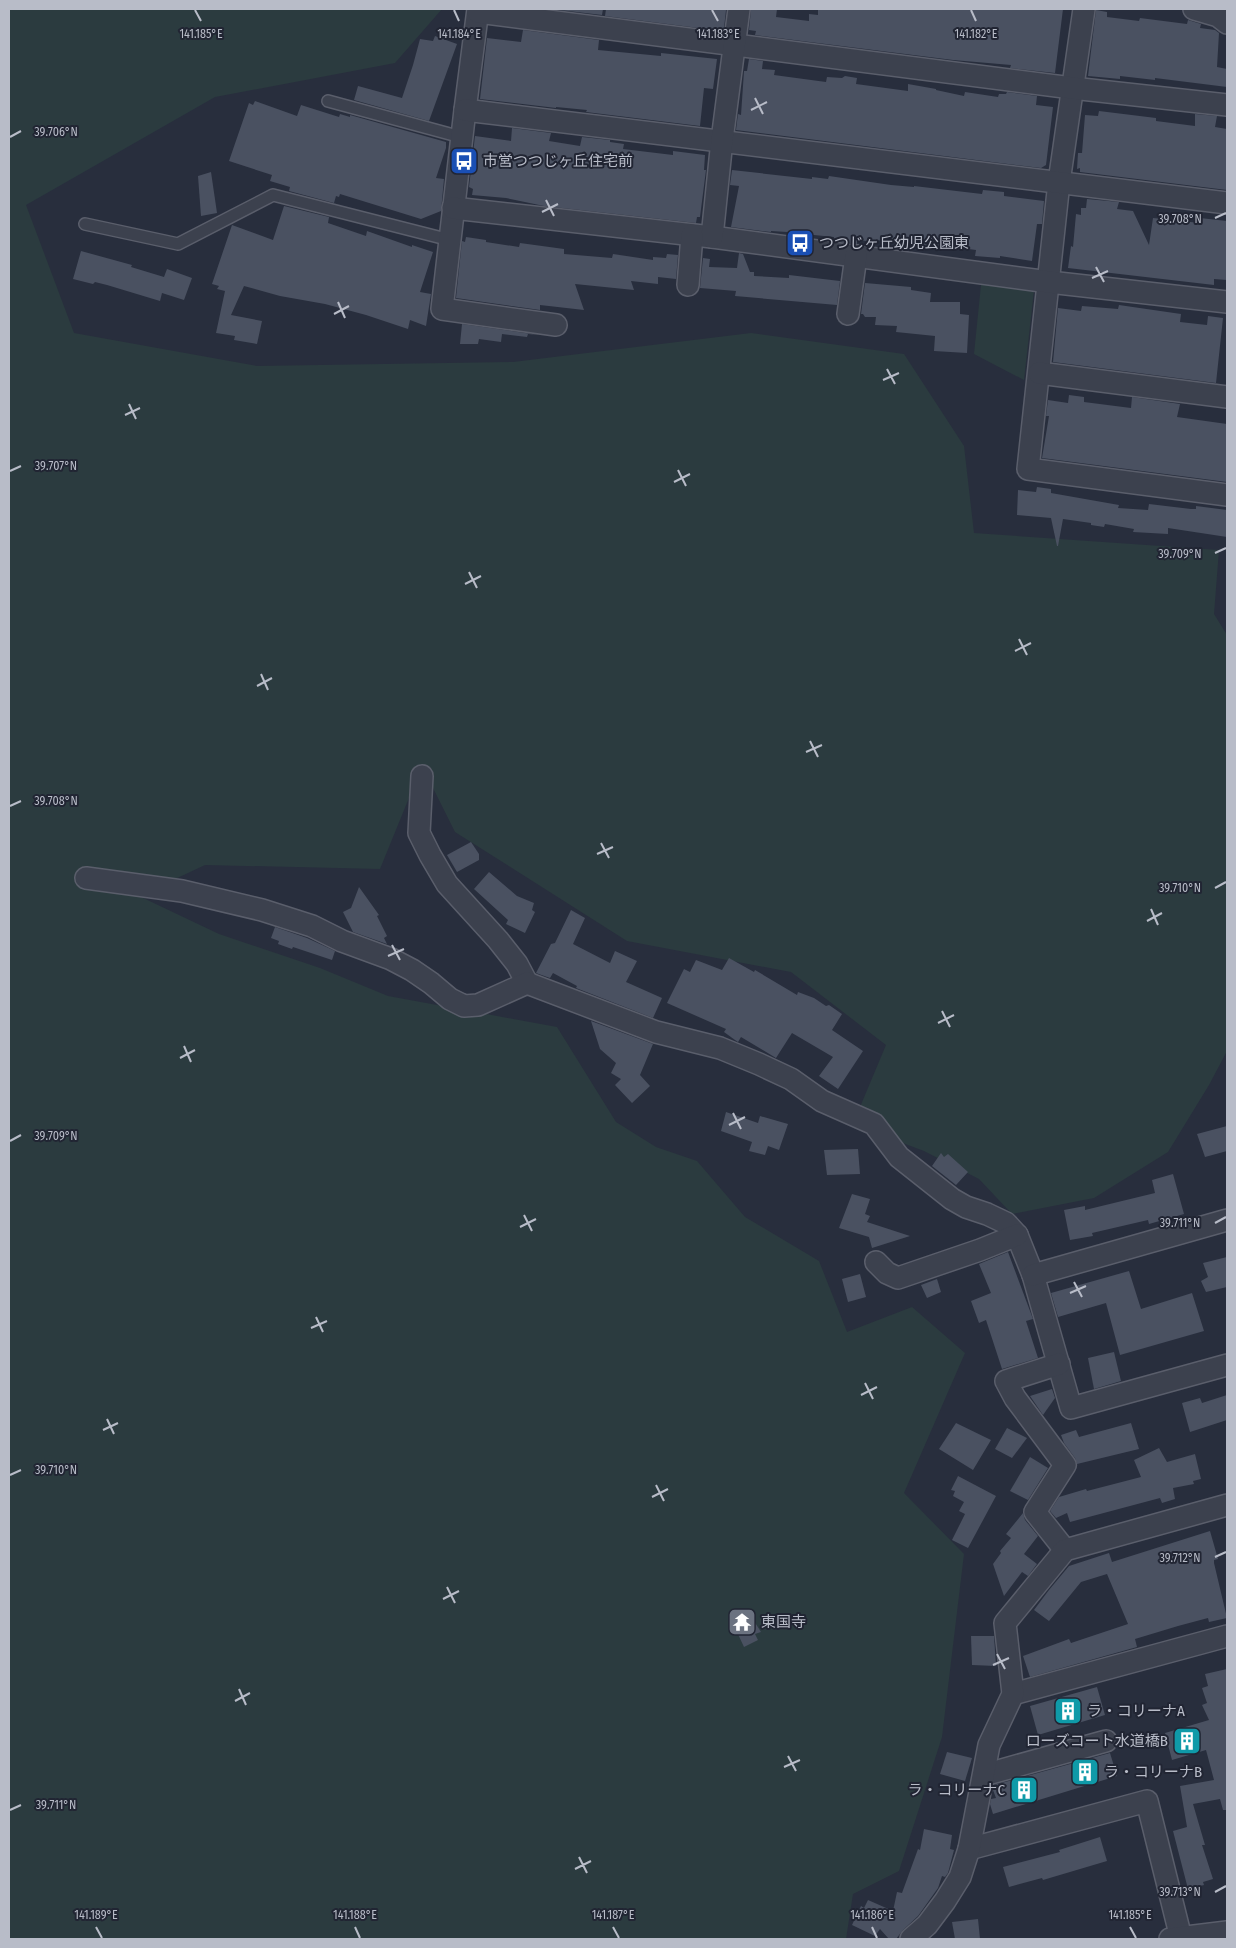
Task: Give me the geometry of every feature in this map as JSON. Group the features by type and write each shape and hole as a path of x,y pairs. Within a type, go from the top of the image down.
{"street":[{"path":"688,285 702,236 722,140 739,9"},
{"path":"1084,9 1059,182 1028,469 1227,495"},
{"path":"1194,9 1218,16 1227,23"},
{"path":"556,325 442,309 461,137 478,10 733,46 1072,88 1227,105"},
{"path":"465,110 1227,203"},
{"path":"453,208 702,236 1049,282 1227,302"},
{"path":"848,314 856,256"},
{"path":"1039,373 1227,397"},
{"path":"422,776 419,833 430,855 447,884 498,940 517,964 527,984 656,1032 720,1048 791,1079 822,1102 874,1124 899,1158 952,1198 966,1207 1006,1223 1016,1234 1033,1275 1071,1408 1227,1365"},
{"path":"86,878 182,891 262,910 312,926 342,941 391,959 412,970 450,999 464,1006 478,1005 527,984"},
{"path":"1033,1275 1227,1220"},
{"path":"876,1262 887,1273 898,1278 980,1250 1016,1234"},
{"path":"1059,1364 1006,1382 1015,1398 1065,1465 1035,1512 1065,1550"},
{"path":"911,1939 927,1925 945,1901 960,1877 969,1849 989,1744 1014,1694 1006,1623 1065,1550 1227,1505"},
{"path":"1014,1694 1227,1636"},
{"path":"984,1775 1106,1741"},
{"path":"969,1849 1147,1801 1176,1938 1227,1932"}],"lane":[{"path":"328,101 461,137"},
{"path":"85,224 178,244 273,195 450,240"}],"shaded area":[{"path":"9,9 442,9 395,63 215,97 26,205 74,333 257,366 513,362 751,333 904,354 964,446 974,533 1219,550 1214,614 1227,635 1227,1051 1209,1085 1168,1152 1094,1198 1012,1214 979,1179 924,1151 900,1142 860,1107 886,1045 791,972 627,941 455,832 422,766 380,869 205,865 139,896 219,934 320,968 388,996 557,1027 616,1122 656,1147 697,1161 745,1217 819,1261 847,1332 912,1307 965,1353 904,1493 964,1554 942,1737 899,1871 853,1894 846,1939 9,1939"},
{"path":"982,275 1035,281 1024,380 974,354"}],"building":[{"path":"551,9 603,9 602,15"},
{"path":"606,9 726,10 722,31 605,16"},
{"path":"751,9 777,9 776,17 809,21 809,14 818,15 818,9 1063,9 1055,73 1010,68 1011,65 953,60 755,35 756,31 749,30"},
{"path":"1096,10 1107,12 1107,17 1139,21 1140,18 1187,24 1188,20 1201,24 1200,28 1215,30 1219,33 1217,67 1227,69 1227,87 1155,78 1155,80 1120,76 1120,79 1088,76"},
{"path":"523,30 599,40 598,50 661,56 661,53 717,59 713,89 704,88 700,126 586,112 587,110 480,99 487,38 521,42"},
{"path":"435,36 457,44 429,121 354,100 358,86 402,98 420,39 433,41"},
{"path":"749,59 763,61 762,69 775,70 774,75 826,82 827,77 842,78 845,76 857,78 856,84 908,91 908,84 964,96 965,92 998,97 999,94 1006,94 1007,92 1037,96 1036,105 1053,107 1046,165 1041,168 736,130 738,114 741,115 744,71 747,71"},
{"path":"255,101 297,116 301,105 339,117 340,114 350,117 350,115 446,142 446,148 436,178 444,179 441,211 421,219 340,194 339,197 336,196 334,203 289,191 290,187 270,181 272,175 229,161 249,103 253,105"},
{"path":"1099,111 1156,118 1156,121 1195,126 1195,114 1217,116 1215,127 1227,129 1227,190 1080,172 1080,168 1077,169 1078,153 1082,153 1085,115 1098,116"},
{"path":"512,128 551,133 549,141 580,146 582,137 610,140 610,142 624,144 623,149 673,155 673,151 705,155 704,170 706,170 700,217 697,217 696,223 544,206 506,198 472,195 473,189 469,187 475,136 511,141"},
{"path":"732,170 812,179 812,177 828,179 829,176 891,185 982,194 983,190 1004,192 1004,196 1044,201 1042,224 1037,224 1032,261 1000,256 1000,258 975,256 976,250 939,245 939,248 876,240 876,242 857,240 857,244 834,241 834,237 731,227 739,186 730,185"},
{"path":"211,172 217,213 201,216 198,176"},
{"path":"1087,199 1119,202 1117,209 1133,211 1149,245 1153,218 1200,223 1200,218 1227,221 1227,280 1214,279 1214,285 1068,268 1071,246 1073,247 1076,214 1081,215 1081,208 1086,208"},
{"path":"284,206 329,217 328,223 366,236 367,231 412,247 412,245 433,252 420,292 431,294 426,326 410,320 408,329 325,304 280,296 244,286 231,315 262,321 257,344 234,340 235,336 216,333 225,291 217,289 219,286 212,284 232,225 273,240"},
{"path":"466,237 519,247 520,243 564,249 564,254 612,258 613,254 653,260 653,257 666,258 667,254 678,255 676,279 658,277 658,284 631,281 634,290 575,284 584,310 540,305 540,310 456,298 462,241 465,242"},
{"path":"81,251 132,265 131,267 164,277 167,269 192,278 184,300 162,293 160,301 107,285 73,279"},
{"path":"739,253 743,254 750,272 754,272 754,276 789,278 789,275 840,281 837,305 735,296 736,291 700,288 703,258 710,259 709,267 737,268"},
{"path":"865,283 911,287 911,290 931,293 930,302 960,302 960,314 969,315 967,353 934,351 935,336 896,332 897,326 875,325 876,317 865,317 861,314"},
{"path":"1119,305 1181,314 1180,322 1207,325 1208,316 1223,318 1216,383 1053,362 1058,308 1081,311 1082,306 1118,309"},
{"path":"462,324 539,335 528,334 527,337 502,334 501,342 479,339 478,344 460,344"},
{"path":"1069,395 1084,397 1084,402 1131,408 1132,397 1180,404 1177,417 1227,424 1227,482 1042,458 1049,416 1046,416 1048,400 1068,403"},
{"path":"1037,487 1051,489 1051,493 1119,505 1118,508 1148,510 1149,504 1191,509 1196,509 1196,506 1227,510 1227,537 1168,528 1168,534 1133,532 1134,529 1105,524 1104,527 1063,519 1057,546 1051,518 1017,515 1018,490 1036,492"},
{"path":"471,842 479,854 479,860 457,872 447,855"},
{"path":"489,872 517,896 534,903 532,910 535,912 525,933 506,924 508,920 474,889"},
{"path":"359,887 379,915 377,916 387,936 384,938 387,944 353,932 343,912 351,908"},
{"path":"571,910 585,918 573,944 610,963 615,951 637,961 626,982 662,998 653,1018 576,988 577,986 553,973 550,978 536,973 551,944 555,943"},
{"path":"275,927 307,938 335,951 332,960 278,944 279,941 271,938"},
{"path":"729,958 754,972 755,970 797,995 798,992 814,998 842,1014 832,1030 863,1051 838,1089 819,1076 833,1057 792,1033 776,1058 741,1037 738,1042 724,1032 726,1029 667,1003 684,969 690,972 696,960 722,970"},
{"path":"591,1021 653,1044 640,1075 650,1086 632,1103 615,1085 621,1079 611,1073 616,1063 600,1049"},
{"path":"726,1112 758,1123 760,1116 788,1124 779,1150 768,1146 765,1155 749,1151 752,1142 721,1131"},
{"path":"1227,1126 1227,1151 1205,1157 1197,1134"},
{"path":"858,1149 860,1174 827,1175 824,1150"},
{"path":"941,1153 944,1157 948,1154 968,1172 956,1185 932,1166"},
{"path":"1173,1174 1184,1214 1149,1224 1148,1220 1092,1233 1093,1236 1070,1240 1064,1210 1085,1206 1085,1210 1155,1193 1152,1180"},
{"path":"852,1194 870,1199 865,1214 870,1216 867,1222 910,1236 872,1248 869,1237 839,1228"},
{"path":"1008,1252 1033,1319 1026,1321 1038,1358 1002,1369 986,1320 979,1323 971,1301 991,1293 979,1264"},
{"path":"1227,1257 1227,1287 1206,1292 1201,1281 1208,1277 1203,1263"},
{"path":"1129,1271 1141,1309 1192,1293 1204,1331 1120,1355 1106,1303 1058,1317 1051,1293"},
{"path":"860,1274 866,1297 848,1302 842,1279"},
{"path":"937,1279 941,1292 927,1298 921,1285"},
{"path":"1114,1352 1121,1381 1094,1389 1088,1358"},
{"path":"1052,1389 1055,1398 1043,1415 1030,1396"},
{"path":"1227,1395 1227,1420 1190,1432 1182,1403 1200,1398 1202,1403"},
{"path":"956,1423 991,1440 973,1470 939,1449"},
{"path":"1131,1423 1139,1449 1077,1464 1061,1435 1076,1430 1079,1437"},
{"path":"1007,1428 1027,1438 1012,1458 995,1449"},
{"path":"1159,1448 1167,1462 1195,1454 1201,1479 1193,1481 1194,1484 1173,1488 1175,1499 1162,1503 1160,1498 1070,1522 1067,1513 1056,1518 1050,1511 1059,1497 1141,1477 1134,1460"},
{"path":"1030,1457 1048,1468 1028,1500 1010,1491"},
{"path":"958,1476 996,1496 968,1548 952,1540 965,1514 959,1511 964,1502 953,1496 955,1491 951,1490"},
{"path":"1023,1513 1025,1520 1038,1536 1024,1554 1037,1564 1028,1576 1022,1572 1004,1596 993,1564 1001,1553 1000,1551 1011,1538 1006,1534"},
{"path":"1210,1531 1218,1559 1214,1560 1214,1563 1227,1618 1209,1622 1208,1618 1178,1626 1135,1639 1137,1647 1030,1677 1023,1656 1069,1639 1071,1643 1128,1624 1107,1574 1081,1582 1049,1621 1034,1610 1069,1566 1109,1553 1112,1562"},
{"name":"東国寺","path":"747,1610 761,1632 755,1634 758,1640 744,1647 730,1617"},
{"path":"971,1636 994,1636 996,1666 972,1665"},
{"path":"1227,1669 1227,1810 1223,1810 1220,1799 1193,1804 1205,1845 1202,1845 1213,1879 1203,1882 1204,1885 1188,1889 1173,1831 1187,1827 1180,1786 1214,1780 1206,1750 1172,1760 1165,1733 1209,1720 1202,1705 1207,1703 1202,1688 1208,1686 1205,1674"},
{"name":"ラ・コリーナA","path":"1097,1687 1105,1715 1038,1735 1030,1706"},
{"path":"947,1752 972,1758 965,1781 940,1774"},
{"path":"1110,1753 1117,1776 993,1814 990,1804 991,1799 996,1798 993,1790 994,1785"},
{"path":"924,1829 952,1835 950,1849 954,1850 948,1873 945,1877 942,1876 938,1888 918,1916 896,1939 889,1939 880,1929 875,1936 852,1925 861,1906 864,1908 868,1900 893,1911 897,1892 902,1893 918,1849 920,1850"},
{"path":"1100,1837 1107,1861 1043,1880 1042,1878 1009,1887 1003,1867 1060,1852 1059,1850"},
{"path":"978,1919 980,1939 955,1939 952,1922"}],"place":[{"name":"市営つつじヶ丘住宅前","path":"464,161"},
{"name":"つつじヶ丘幼児公園東","path":"800,243"},
{"name":"東国寺","path":"742,1622"},
{"name":"ラ・コリーナA","path":"1068,1711"},
{"name":"ローズコート水道橋B","path":"1187,1741"},
{"name":"ラ・コリーナB","path":"1085,1772"},
{"name":"ラ・コリーナC","path":"1024,1790"}]}
